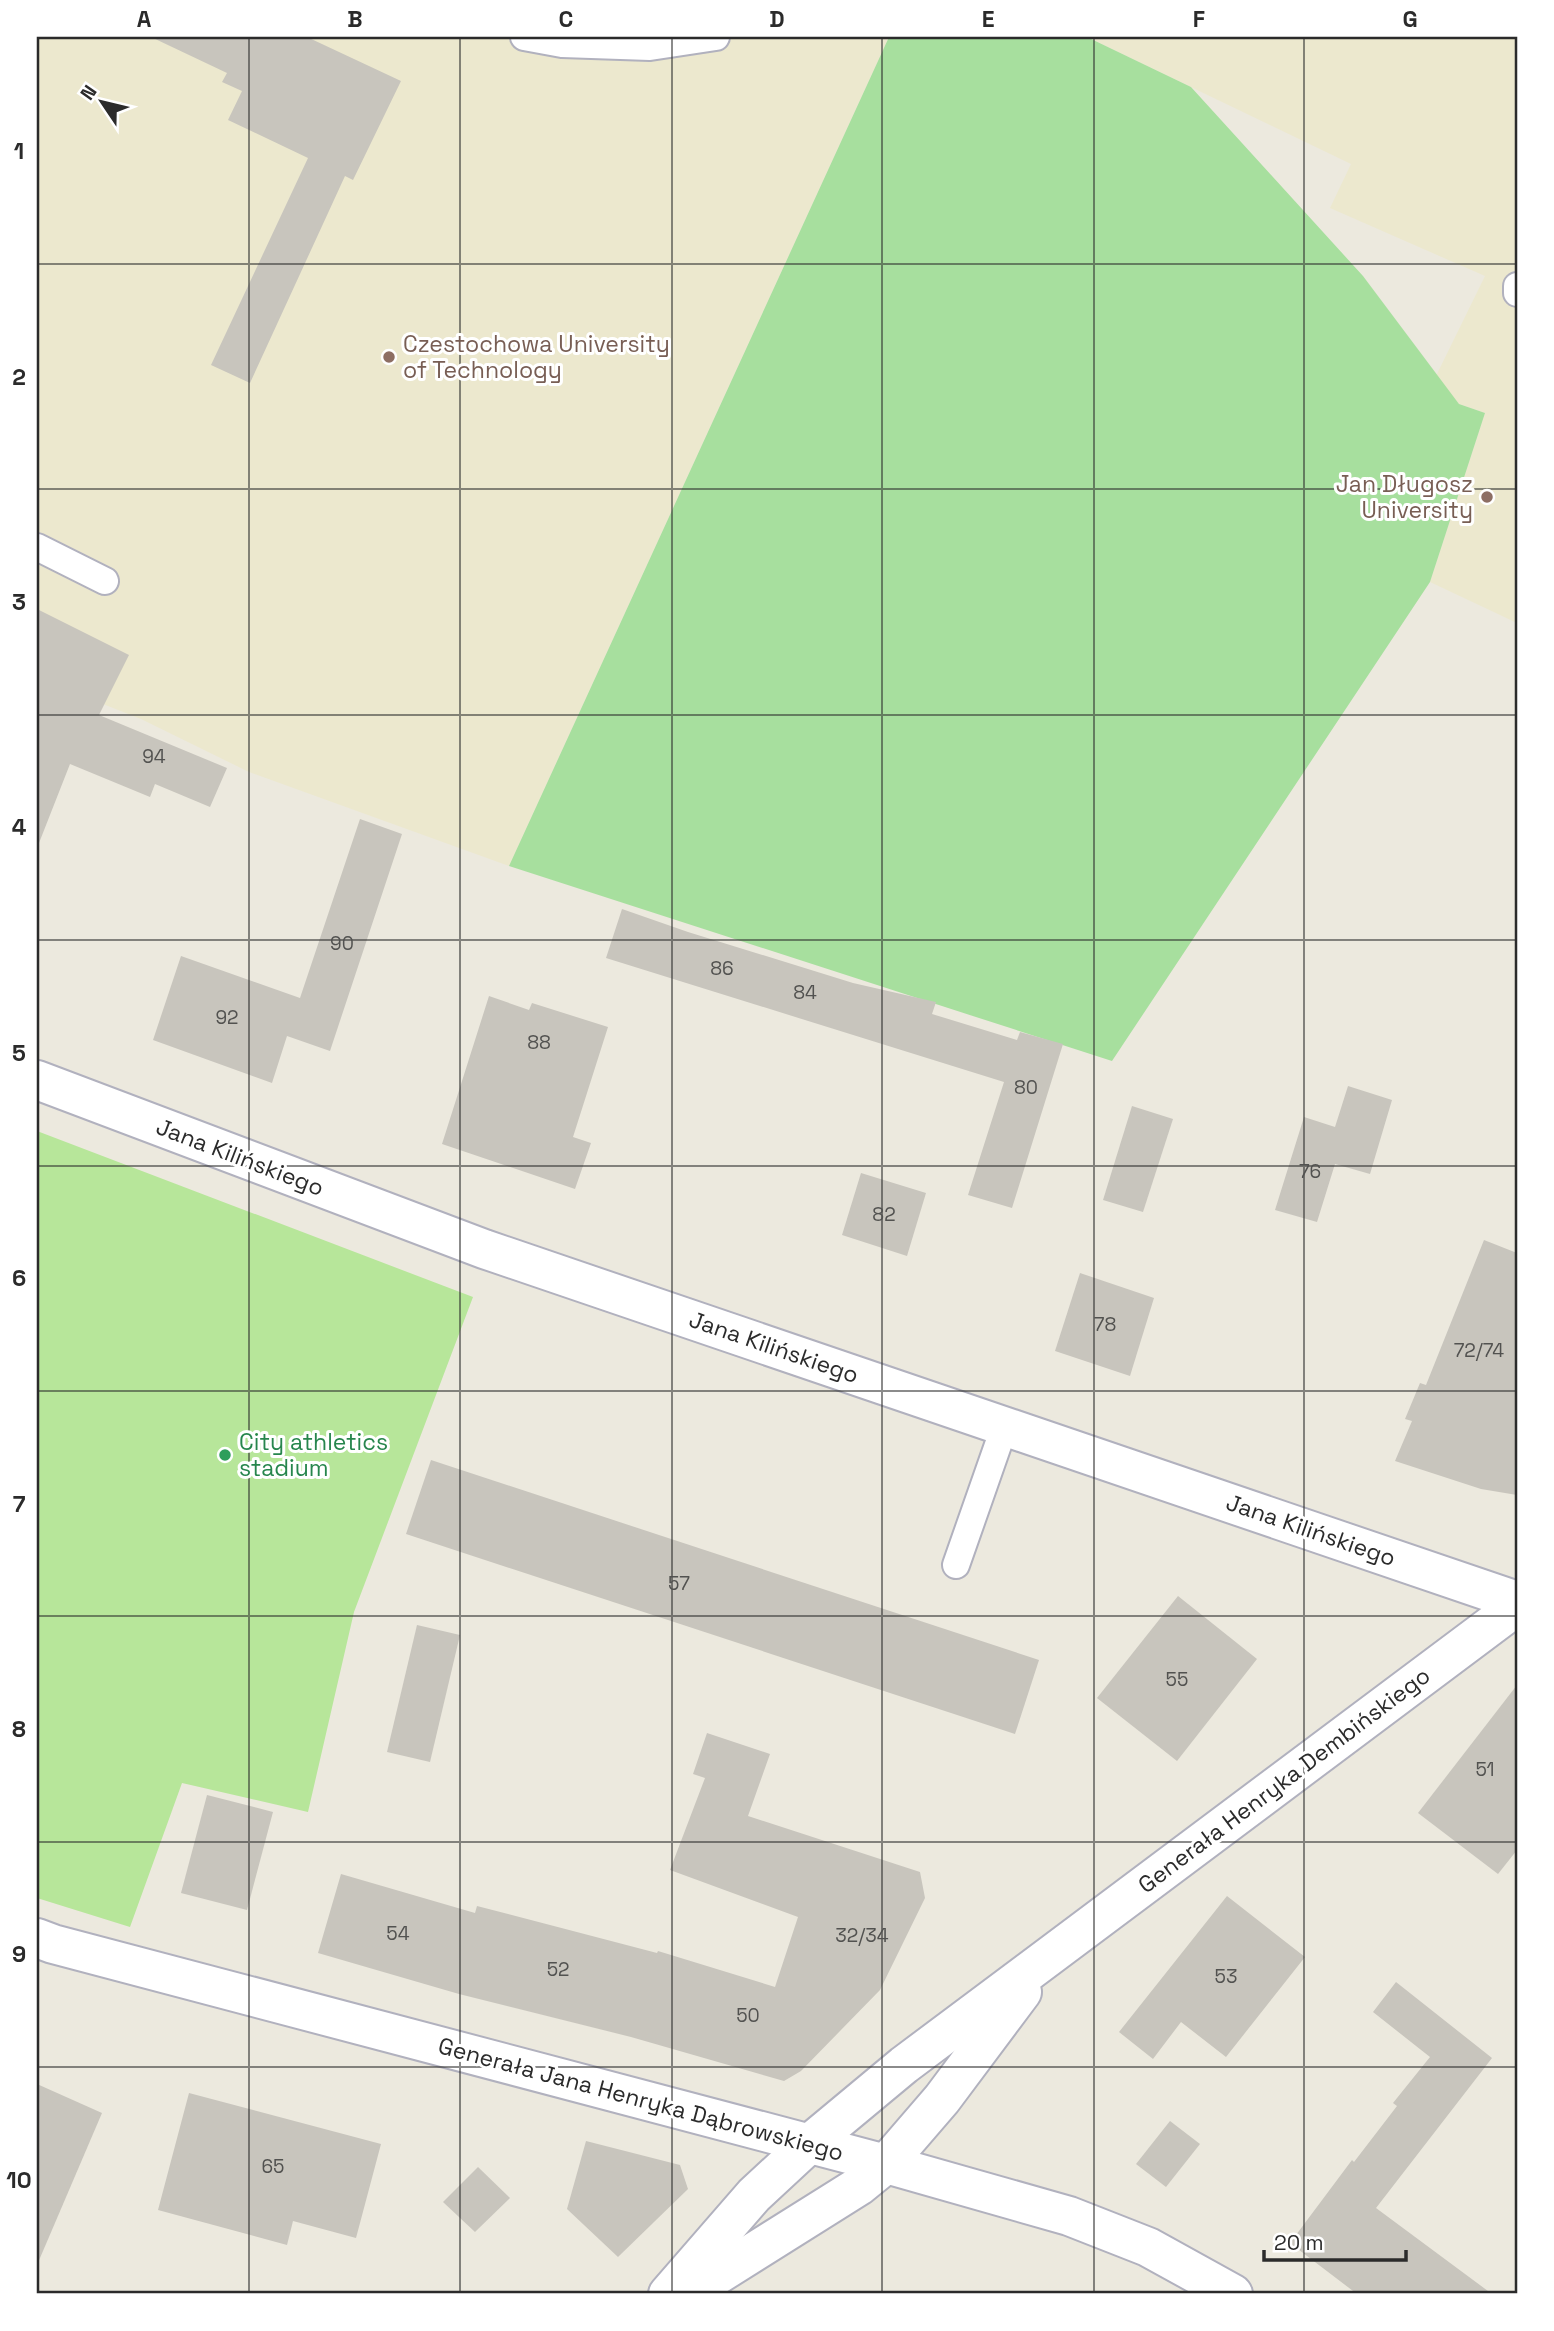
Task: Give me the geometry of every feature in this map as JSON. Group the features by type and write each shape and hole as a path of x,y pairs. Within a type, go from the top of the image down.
{"street":[{"name":"Jana Kilińskiego","path":"37,1080 484,1249 1517,1601"},
{"name":"Generała Henryka Dembińskiego","path":"668,2294 754,2195 809,2144 904,2065 1517,1606"},
{"name":"Generała Jana Henryka Dąbrowskiego","path":"37,1938 886,2164 1069,2216 1148,2247 1233,2294"},
{"name":"Generała Henryka Dembińskiego","path":"687,2294 859,2186 886,2164 942,2099 1051,1954"}],"lane":[{"path":"524,37 562,44 650,47 716,37"},
{"path":"1517,286 1517,293"},
{"path":"37,547 105,581"},
{"path":"956,1565 1005,1425"}],"shaded area":[{"name":"Czestochowa University of Technology","path":"37,37 889,37 509,866 249,772 141,719 37,678"},
{"path":"1087,37 1517,37 1517,623 1430,582 1485,413 1459,404 1436,376 1485,276 1330,208 1351,164"}],"green space":[{"path":"889,37 1087,37 1191,87 1363,276 1459,404 1485,413 1430,582 1112,1061 509,866"},
{"name":"City athletics stadium","path":"37,1131 473,1297 354,1612 308,1812 182,1783 130,1927 37,1898"}],"building":[{"path":"151,37 307,37 401,81 353,180 345,176 250,383 211,365 308,158 228,120 242,91 222,82 227,73"},
{"path":"37,609 129,655 99,715 227,768 210,807 155,784 150,797 70,764 37,843"},
{"path":"360,819 402,834 330,1051 287,1036 272,1083 153,1040 181,956 300,998"},
{"path":"622,909 853,983 936,1002 932,1014 1017,1040 1020,1032 1063,1044 1012,1208 968,1195 1004,1082 606,958"},
{"path":"489,996 529,1010 532,1003 608,1027 573,1137 591,1143 575,1189 442,1144"},
{"path":"1348,1086 1392,1100 1370,1174 1335,1164 1317,1222 1275,1210 1304,1117 1335,1127"},
{"path":"1132,1106 1173,1119 1143,1212 1103,1200"},
{"path":"861,1173 926,1193 907,1256 842,1235"},
{"path":"1484,1240 1517,1253 1517,1495 1481,1489 1395,1461 1412,1421 1405,1419 1420,1383 1426,1385"},
{"path":"1080,1273 1154,1298 1130,1376 1055,1351"},
{"path":"431,1460 1039,1660 1015,1734 406,1534"},
{"path":"1178,1596 1257,1659 1177,1761 1097,1698"},
{"path":"417,1625 460,1635 430,1762 387,1752"},
{"path":"1517,1685 1517,1850 1498,1874 1418,1813"},
{"path":"707,1733 770,1754 748,1816 920,1872 925,1898 880,1990 801,2071 784,2081 631,2037 459,1994 318,1953 341,1874 475,1913 477,1906 657,1953 658,1951 775,1987 798,1917 670,1870 705,1778 693,1774"},
{"path":"207,1795 273,1812 247,1910 181,1893"},
{"path":"1227,1896 1305,1957 1226,2057 1181,2022 1153,2059 1119,2032"},
{"path":"1396,1982 1492,2058 1376,2208 1492,2294 1357,2294 1290,2243 1352,2160 1354,2162 1397,2106 1393,2103 1430,2057 1373,2012"},
{"path":"37,2084 102,2113 37,2265"},
{"path":"189,2093 381,2144 356,2238 293,2221 287,2245 158,2210"},
{"path":"1170,2121 1200,2144 1166,2187 1136,2164"},
{"path":"586,2141 680,2165 688,2189 618,2257 567,2209"},
{"path":"478,2167 510,2198 475,2232 443,2202"}],"place":[{"name":"Czestochowa University of Technology","path":"389,357"},
{"name":"Jan Długosz University","path":"1487,497"},
{"name":"City athletics stadium","path":"225,1455"}]}
